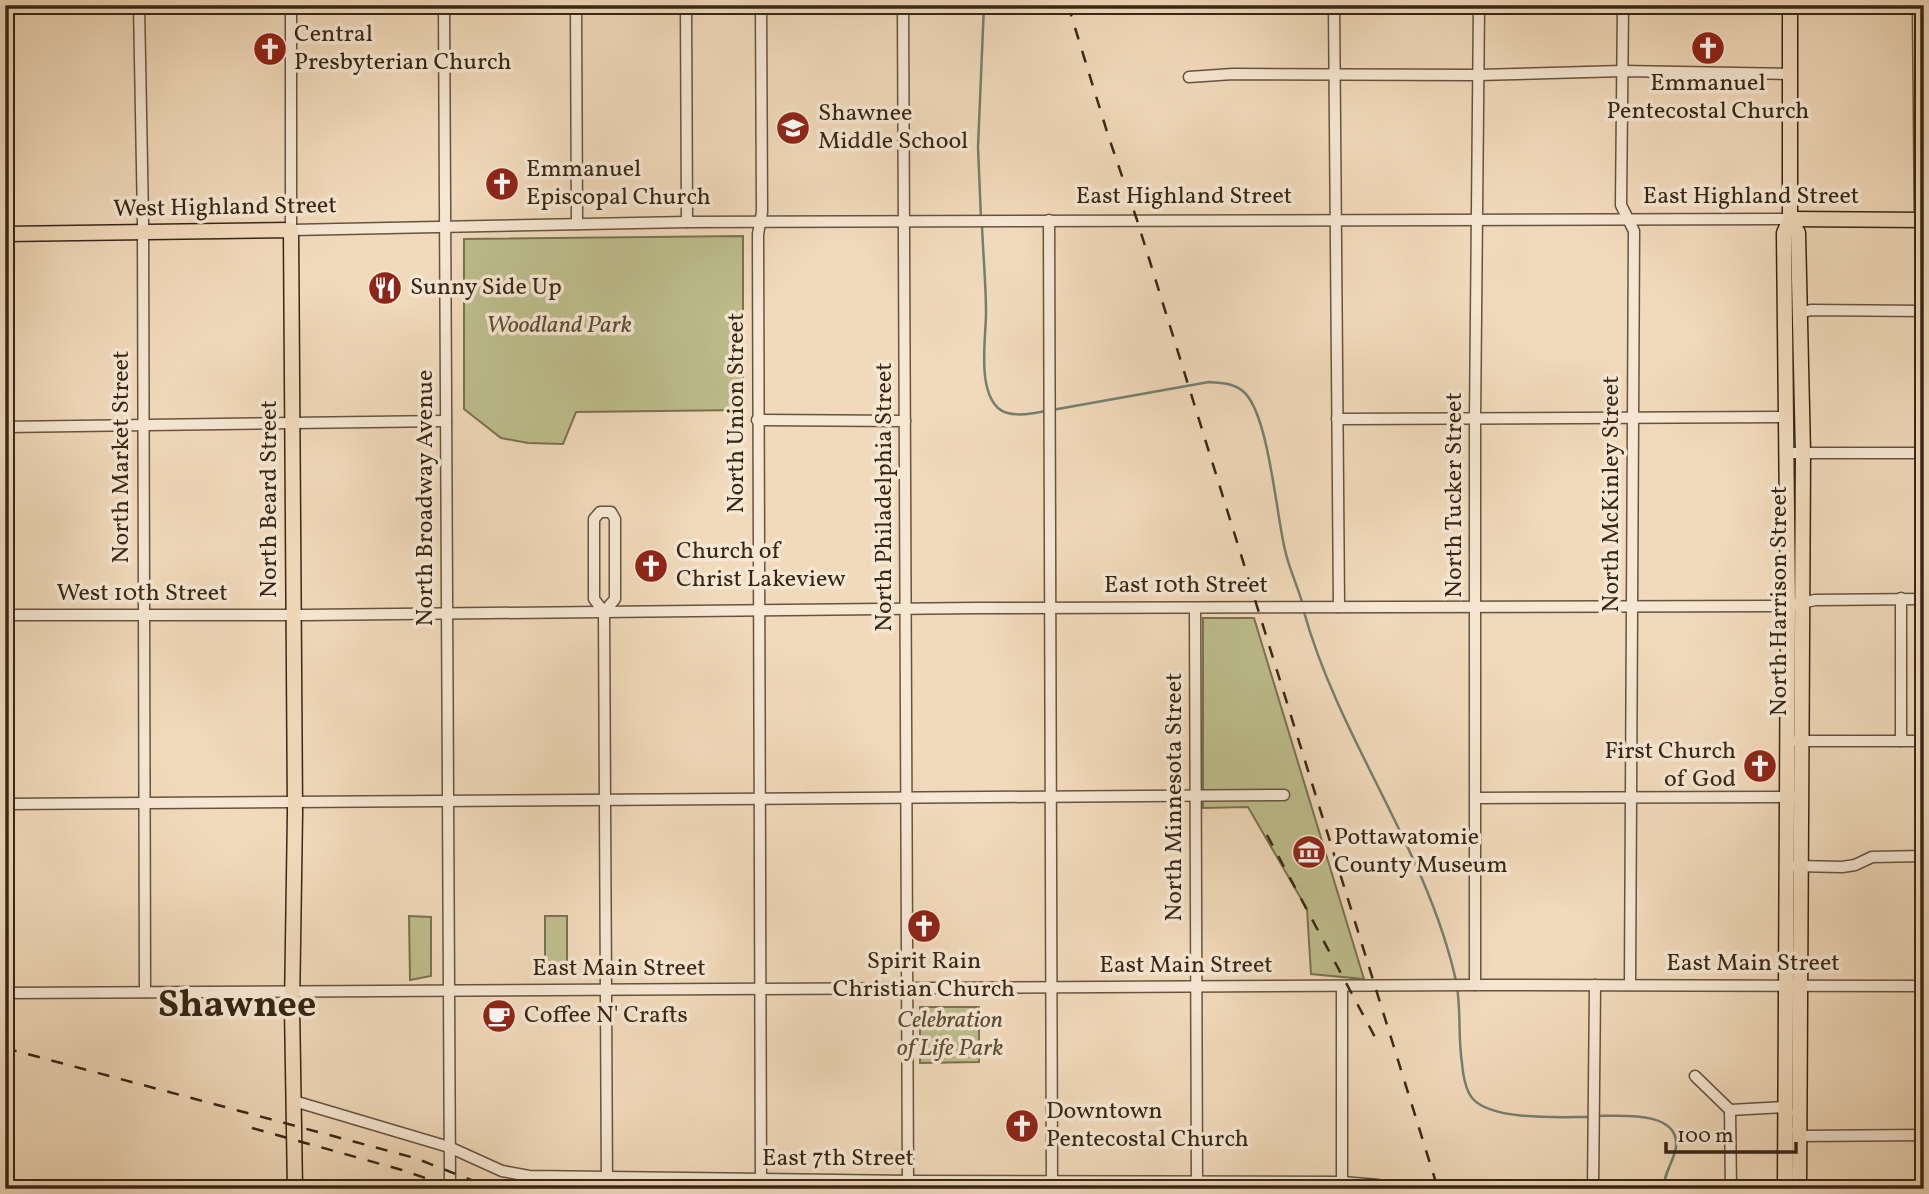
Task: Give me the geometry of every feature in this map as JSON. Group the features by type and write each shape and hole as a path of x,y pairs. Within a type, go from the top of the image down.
{"main road":[{"name":"North Harrison Street","path":"1790,5 1790,219 1784,233 1787,453 1796,604"},
{"name":"North Harrison Street","path":"1790,219 1798,233 1803,453 1796,604 1793,986"},
{"name":"East Highland Street","path":"1790,219 1922,220"},
{"name":"West Highland Street","path":"5,234 291,230"},
{"name":"North Beard Street","path":"291,230 295,802 292,992 295,1189"},
{"path":"1784,1189 1785,1107 1793,986"},
{"path":"1793,986 1800,1136 1799,1189"}],"street":[{"name":"North Market Street","path":"139,5 145,992"},
{"name":"North Beard Street","path":"291,5 291,230"},
{"name":"North Broadway Avenue","path":"444,5 450,1189"},
{"path":"576,5 577,224"},
{"path":"686,5 687,222"},
{"name":"North Union Street","path":"761,5 762,212 758,246 757,420 761,1184"},
{"name":"North Philadelphia Street","path":"903,5 908,1185"},
{"path":"1334,5 1339,607"},
{"name":"North Tucker Street","path":"1473,985 1479,5"},
{"name":"North McKinley Street","path":"1623,5 1622,205 1634,231 1630,985"},
{"path":"1918,5 1922,220"},
{"path":"1189,77 1233,74 1478,75 1622,71 1790,74"},
{"name":"East Highland Street","path":"445,227 687,222 1790,219"},
{"path":"1049,220 1052,1184"},
{"name":"West Highland Street","path":"291,230 445,227"},
{"path":"1800,313 1811,310 1924,311"},
{"path":"1337,419 1786,417"},
{"path":"757,420 905,421"},
{"path":"5,427 446,421"},
{"path":"1787,453 1924,453"},
{"path":"604,612 615,599 615,519 611,512 600,512 594,520 594,599 604,612 607,1184"},
{"path":"1900,598 1901,741"},
{"name":"East 10th Street","path":"447,614 1050,608 1633,607 1924,599"},
{"name":"North Minnesota Street","path":"1195,608 1197,1184"},
{"name":"West 10th Street","path":"5,615 447,614"},
{"path":"1795,741 1924,741"},
{"path":"5,804 1284,795"},
{"path":"1476,798 1794,797"},
{"path":"1794,866 1842,867 1855,865 1872,857 1924,856"},
{"name":"East Main Street","path":"5,993 1438,985 1924,986"},
{"path":"1593,1189 1595,985"},
{"path":"1342,986 1342,1185"},
{"path":"1695,1076 1730,1110 1731,1189"},
{"name":"East 7th Street","path":"294,1101 449,1147 502,1171 607,1184 1378,1185 1394,1189"},
{"path":"1730,1110 1785,1107 1800,1136 1924,1135"}],"green space":[{"name":"Woodland Park","path":"743,236 743,410 576,412 563,444 528,443 501,438 464,409 464,239"},
{"path":"1203,618 1254,618 1364,979 1311,974 1307,909 1248,807 1203,808"},
{"path":"409,916 431,917 431,976 410,980"},
{"path":"545,916 567,916 567,976 545,976"},
{"name":"Celebration of Life Park","path":"920,1007 979,1007 979,1062 920,1063"}],"waterway":[{"path":"981,219 978,147 984,5"},
{"path":"982,225 986,302 984,362 987,388 998,408 1008,413 1045,411"},
{"path":"1052,410 1209,382 1228,384 1245,393 1253,405 1266,444 1285,550 1302,602"},
{"path":"1304,612 1339,706 1425,886 1443,933 1456,981"},
{"path":"1457,987 1463,1072 1466,1087 1473,1099 1483,1106 1511,1114 1590,1117"},
{"path":"1596,1116 1633,1116 1659,1121 1669,1127 1675,1135 1676,1147 1664,1189"}],"railway":[{"path":"1068,5 1438,1189"},
{"path":"1267,835 1376,1039"},
{"path":"5,1048 415,1158 494,1189"},
{"path":"252,1128 402,1170 457,1189"}],"place":[{"name":"Emmanuel Pentecostal Church","path":"1708,48"},
{"name":"Central Presbyterian Church","path":"270,49"},
{"name":"Shawnee Middle School","path":"793,128"},
{"name":"Emmanuel Episcopal Church","path":"502,184"},
{"name":"Sunny Side Up","path":"385,288"},
{"name":"Church of Christ Lakeview","path":"651,566"},
{"name":"First Church of God","path":"1760,766"},
{"name":"Pottawatomie County Museum","path":"1309,852"},
{"name":"Spirit Rain Christian Church","path":"924,926"},
{"name":"Coffee N' Crafts","path":"499,1016"},
{"name":"Downtown Pentecostal Church","path":"1022,1126"}],"district":[{"name":"Shawnee","path":"237,1006"}]}
